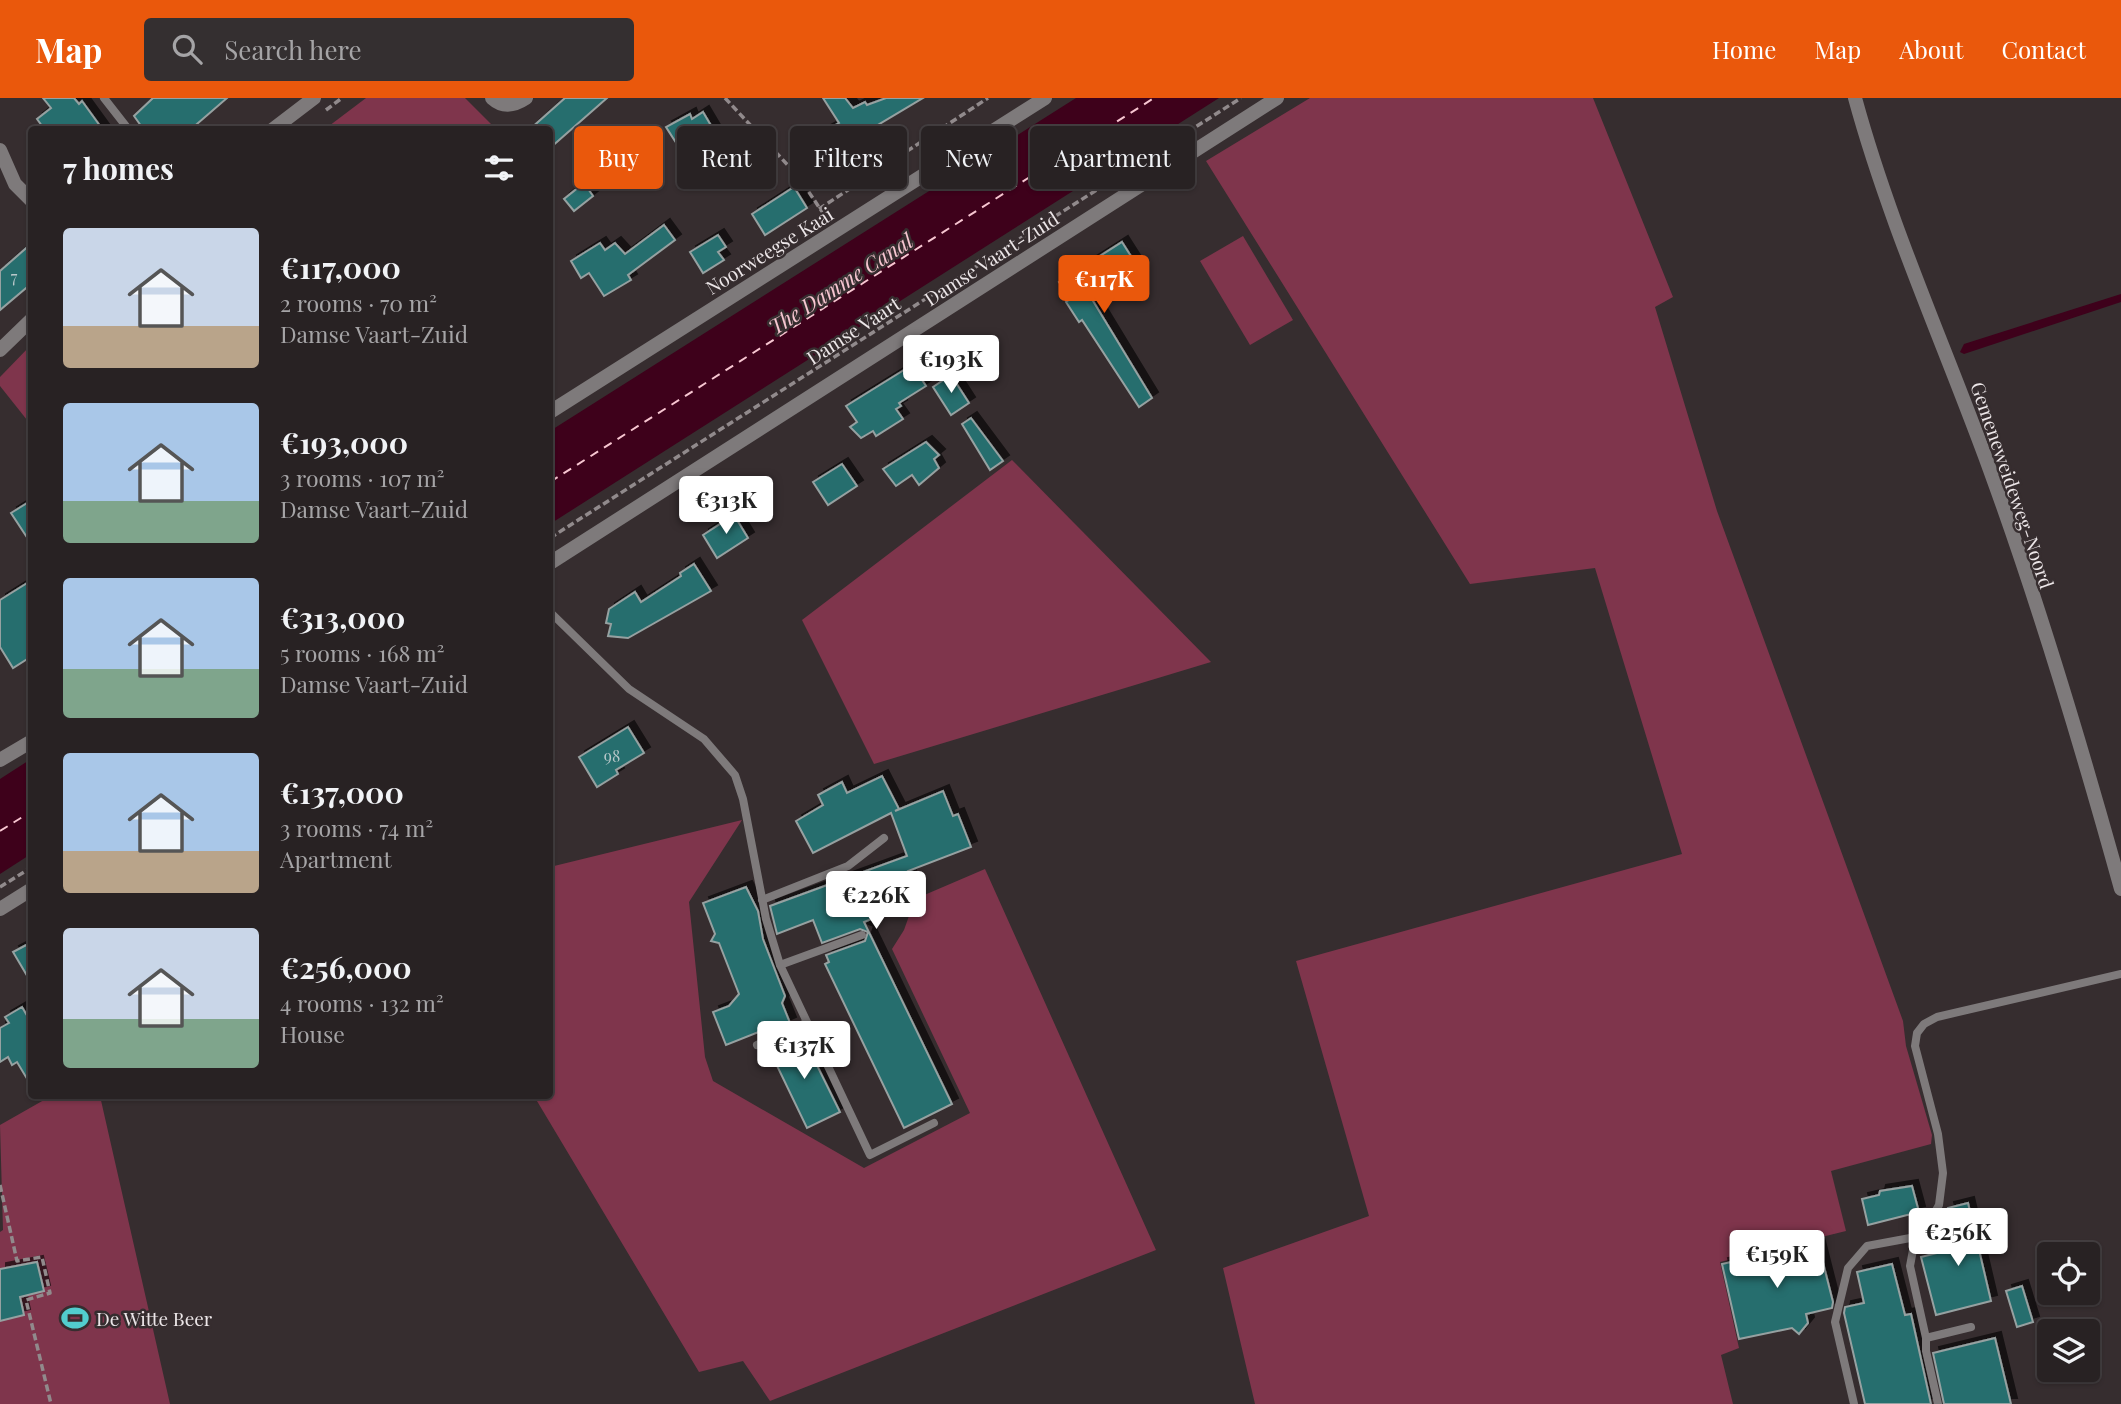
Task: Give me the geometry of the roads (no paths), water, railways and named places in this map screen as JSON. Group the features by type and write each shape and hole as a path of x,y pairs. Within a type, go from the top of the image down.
{"street":[{"path":"277,126 314,98"},
{"path":"492,98 505,105 515,105 526,98"},
{"name":"Noorweegse Kaai","path":"553,410 1045,98"},
{"name":"Damse Vaart-Zuid","path":"553,561 1277,98"},
{"name":"Gemeneweideweg-Noord","path":"1855,98 1894,220 1992,474 2087,765 2121,889"},
{"path":"0,150 15,184 28,197"},
{"path":"0,350 28,322"},
{"path":"0,761 28,743"},
{"path":"0,909 28,892"}],"lane":[{"path":"104,98 126,126"},
{"path":"553,615 629,689 704,739 721,755 735,775 743,799 762,900 780,965 870,1155 934,1123"},
{"path":"762,900 848,866 884,838"},
{"path":"780,965 862,936"},
{"path":"1938,1404 1910,1266 1921,1236 1939,1205 1944,1173 1938,1133 1917,1063 1917,1033 1924,1024 1937,1017 2121,974"},
{"path":"757,1045 806,1023"},
{"path":"1854,1404 1835,1322 1848,1268 1867,1246 1921,1236"},
{"path":"1926,1338 1971,1327"}],"water":[{"path":"1076,98 1219,98 1175,126 1032,126"},
{"name":"The Damme Canal","path":"1030,127 1030,189 1076,189 553,522 553,429 932,189 1016,189 1016,136"},
{"path":"2121,294 2121,302 1964,354 1960,352 1964,344"},
{"path":"28,761 28,856 0,874 0,779"}],"place":[{"name":"De Witte Beer","path":"75,1318"}]}
